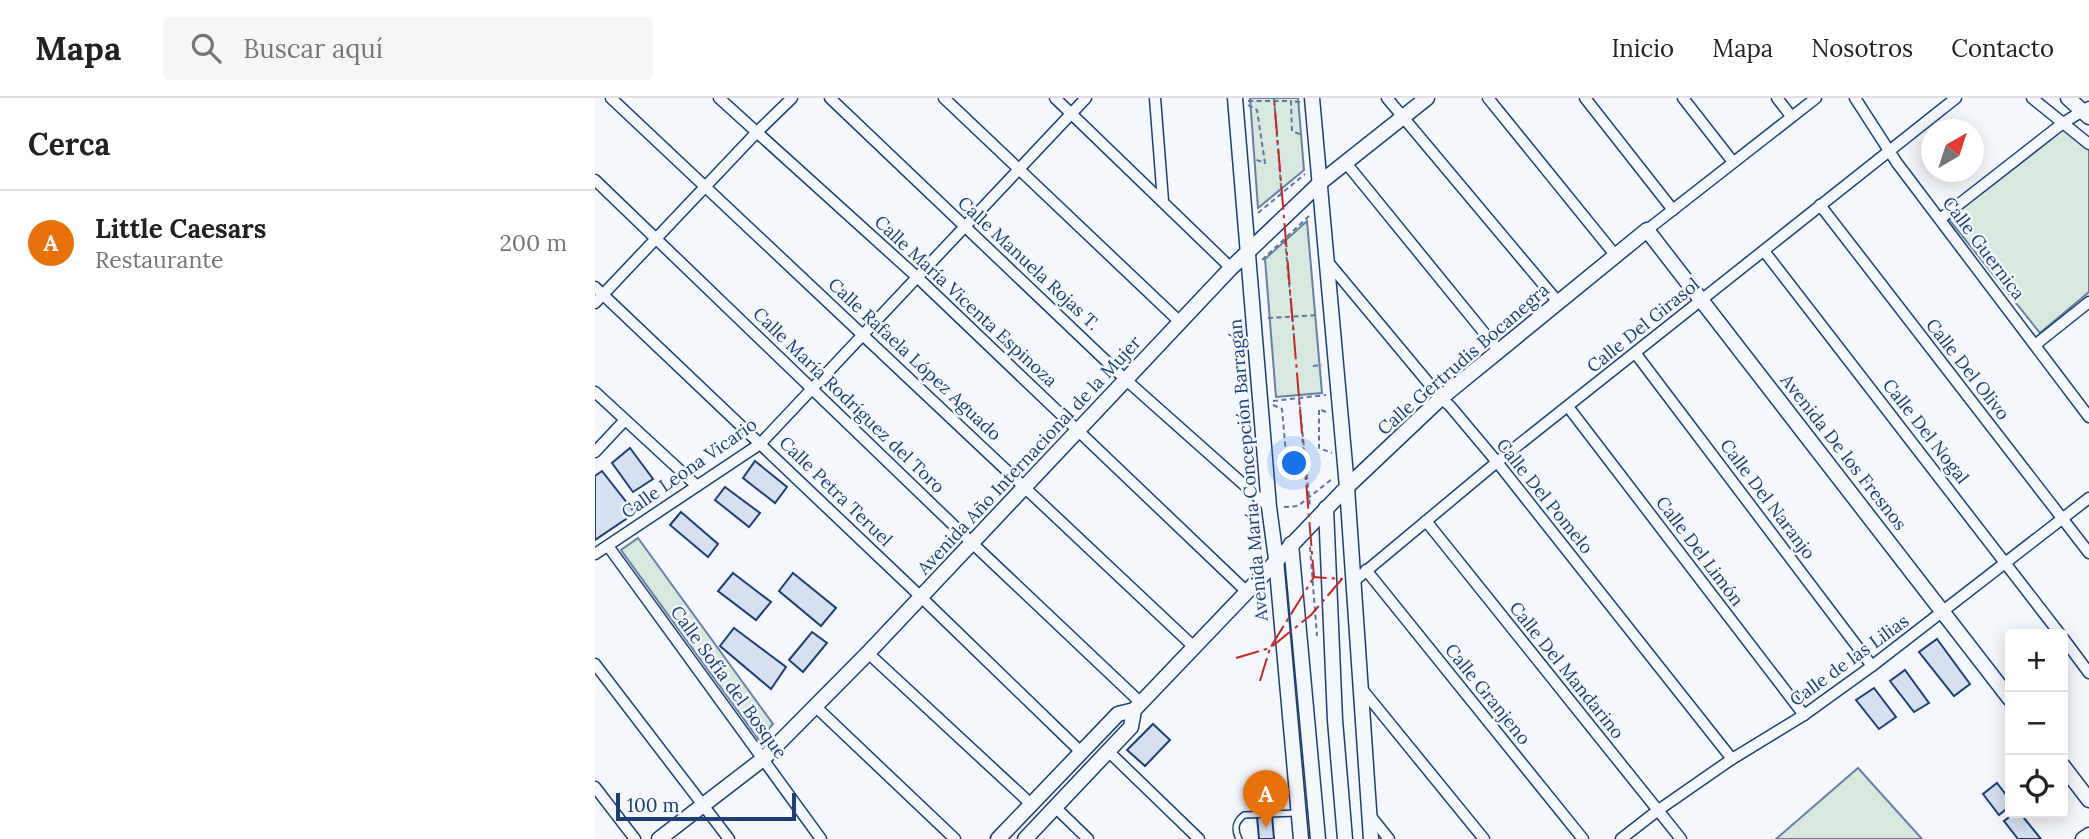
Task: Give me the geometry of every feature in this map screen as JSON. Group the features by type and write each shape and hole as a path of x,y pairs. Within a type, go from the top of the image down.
{"street":[{"name":"Calle Rafaela López Aguado","path":"611,98 1193,646"},
{"name":"Calle María Vicenta Espinoza","path":"719,98 917,277 1245,591"},
{"path":"598,295 792,98"},
{"name":"Calle Manuela Rojas T.","path":"830,98 1125,379 1276,507"},
{"path":"944,98 1181,323"},
{"path":"1055,98 1231,268"},
{"name":"Calle Leona Vicario","path":"595,554 760,444 1086,98"},
{"path":"1155,98 1163,201"},
{"path":"1312,98 1347,487 1371,839"},
{"path":"1387,98 1558,302"},
{"name":"Avenida Año Internacional de la Mujer","path":"659,839 763,760 868,653 1231,268 1321,182 1427,98"},
{"path":"1488,98 1616,256"},
{"path":"1585,98 1673,209"},
{"path":"1683,98 1733,162"},
{"path":"1777,98 1791,116"},
{"name":"Calle Gertrudis Bocanegra","path":"998,839 1118,714 1137,706 1310,524 1441,398 1673,209 1816,98"},
{"name":"Calle Guernica","path":"1855,98 1889,152 2087,412"},
{"name":"Calle Del Girasol","path":"1353,582 1497,463 1957,98"},
{"path":"2032,98 2089,144"},
{"path":"1940,219 2063,123 2087,112 2068,98"},
{"name":"Avenida María Concepción Barragán","path":"1243,99 1248,253 1276,507 1276,559 1301,839"},
{"path":"1346,163 1499,351"},
{"name":"Calle María Rodríguez del Toro","path":"595,180 1137,706"},
{"name":"Calle Del Olivo","path":"1821,205 2089,553"},
{"name":"Avenida De los Fresnos","path":"1647,230 2005,693"},
{"name":"Calle Del Nogal","path":"1764,251 2056,629"},
{"name":"Calle Del Pomelo","path":"1325,258 1497,463 1732,759"},
{"name":"Calle Petra Teruel","path":"598,295 760,444 1081,752"},
{"path":"2035,345 2089,302"},
{"name":"Calle Del Naranjo","path":"1636,354 1873,666"},
{"path":"595,392 697,486"},
{"name":"Calle Del Limón","path":"1569,408 1804,715"},
{"path":"595,452 625,420"},
{"name":"Calle de las Lilias","path":"1621,839 1732,759 1804,715 1873,666 2089,498"},
{"path":"1326,508 1335,719 1345,839"},
{"name":"Calle Del Mandarino","path":"1426,521 1681,839"},
{"name":"Avenida María Concepción Barragán","path":"1291,544 1318,839"},
{"name":"Calle Sofía del Bosque","path":"608,546 821,839"},
{"name":"Calle Granjeno","path":"1366,570 1583,839"},
{"name":"Calle Del Nogal","path":"2068,645 2089,673"},
{"path":"868,653 1031,804"},
{"path":"595,664 729,839"},
{"path":"1359,685 1484,839"},
{"name":"Calle Gertrudis Bocanegra","path":"1025,839 1131,727 1137,706"},
{"path":"816,707 955,839"},
{"path":"1108,751 1199,839"},
{"path":"2068,773 2089,800"},
{"path":"595,787 635,839"},
{"path":"1055,807 1088,839"},
{"path":"1369,814 1389,839"},
{"path":"2083,839 2089,835"}],"lane":[{"path":"1239,839 1236,824 1244,815 1299,813"}],"path":[{"path":"1243,99 1302,102 1301,98"},
{"path":"1243,99 1247,105 1257,110 1265,163 1251,158"},
{"path":"1274,100 1294,336"},
{"path":"1291,101 1292,131 1303,135"},
{"path":"1257,214 1307,172"},
{"path":"1263,270 1262,258 1310,215"},
{"path":"1266,318 1319,315"},
{"path":"1313,366 1323,365"},
{"path":"1277,463 1287,465 1282,409 1272,404 1272,401 1326,395"},
{"path":"1299,398 1310,497 1310,553"},
{"path":"1327,404 1328,412 1319,409 1319,449 1332,453"},
{"path":"1276,507 1298,506 1333,478"}],"shaded area":[{"path":"1250,98 1298,98 1304,170 1258,208"},
{"path":"2063,127 2089,148 2089,292 2040,333 1948,218"},
{"path":"1307,221 1322,393 1276,397 1265,259"},
{"path":"638,538 773,724 759,740 621,550"},
{"path":"1858,768 1922,839 1776,839"}],"building":[{"path":"630,448 653,479 633,492 612,463"},
{"path":"755,461 787,487 775,503 743,478"},
{"path":"602,471 635,513 595,540 595,476"},
{"path":"725,487 760,513 749,527 715,500"},
{"path":"681,512 718,544 708,557 670,525"},
{"path":"733,573 771,602 756,620 718,591"},
{"path":"793,573 836,608 821,626 779,591"},
{"path":"734,628 786,667 771,689 720,646"},
{"path":"812,632 827,643 803,672 789,660"},
{"path":"1937,639 1970,684 1954,696 1919,652"},
{"path":"1905,670 1929,703 1914,712 1890,681"},
{"path":"1874,688 1896,717 1879,729 1856,700"},
{"path":"1153,724 1170,740 1145,766 1127,750"},
{"path":"1997,783 2005,793 2005,810 1999,815 1983,794"},
{"path":"1272,815 1274,839 1259,839 1257,816"},
{"path":"2008,818 2024,818 2041,839 2018,839 2004,821"}],"power":[{"path":"1236,658 1270,648 1314,577 1274,98"},
{"path":"1260,681 1270,648 1311,615 1342,579 1314,577"}],"place":[{"name":"Little Caesars","path":"1266,828"}]}
